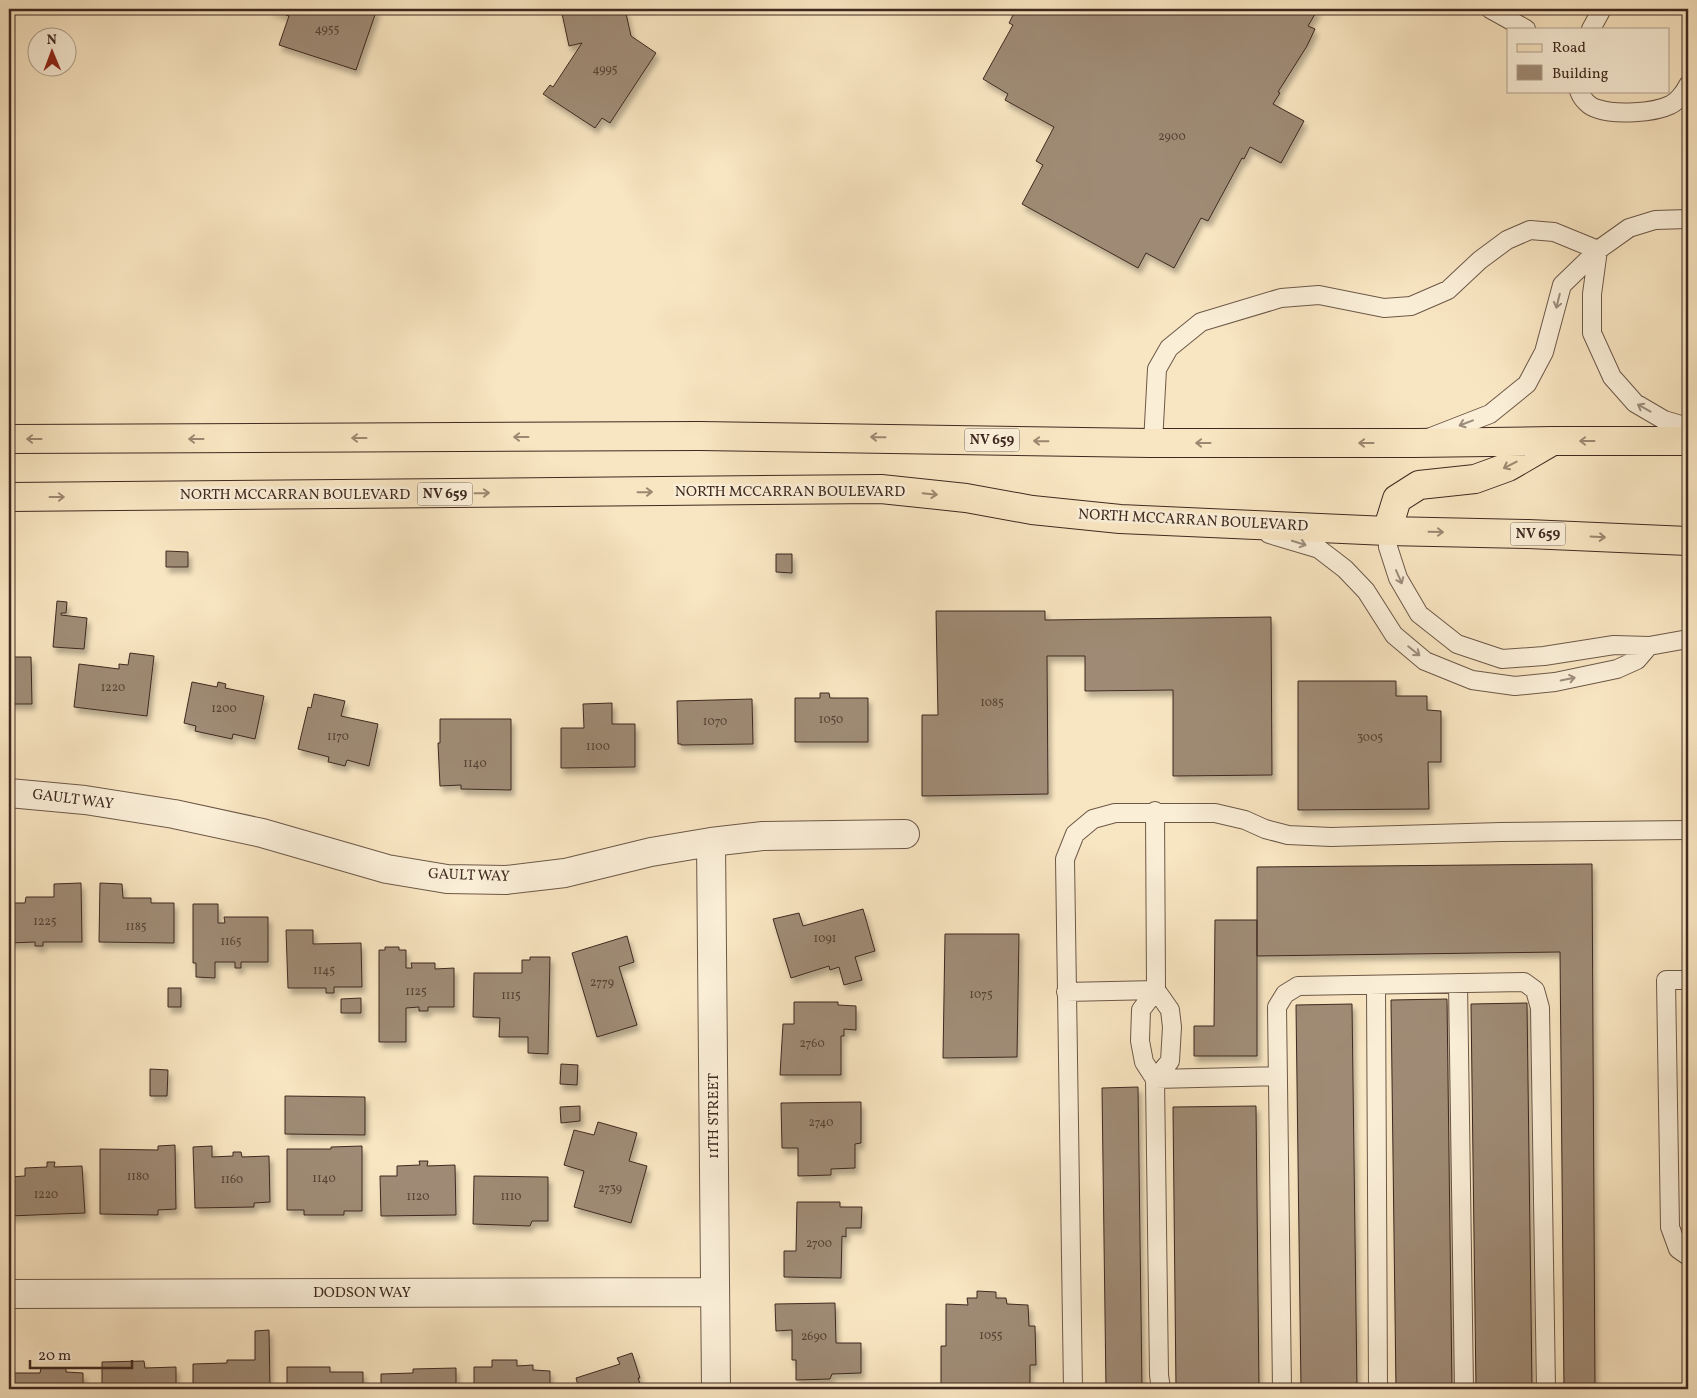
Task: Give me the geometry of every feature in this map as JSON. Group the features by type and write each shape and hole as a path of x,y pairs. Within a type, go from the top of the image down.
{"main road":[{"name":"NV 659","path":"9,439 710,436 1153,443 1415,444 1688,441"},
{"path":"1387,530 1397,499 1419,485 1475,479 1508,467 1552,441"},
{"name":"NORTH MCCARRAN BOULEVARD","path":"9,497 881,489 966,498 1032,510 1120,519 1688,541"}],"street":[{"name":"GAULT WAY","path":"9,793 85,800 174,814 262,833 387,869 447,878 506,880 564,873 651,852 763,836 905,834"},
{"name":"11TH STREET","path":"711,842 716,1389"},
{"name":"DODSON WAY","path":"9,1294 715,1292"}],"lane":[{"path":"1490,9 1524,28"},
{"path":"1592,28 1602,9"},
{"path":"1579,92 1582,99 1596,109 1620,112 1655,110 1672,104 1688,85"},
{"path":"1415,444 1490,414 1527,384 1544,352 1562,285 1598,250 1629,228 1655,220 1688,219"},
{"path":"1153,443 1157,369 1169,348 1201,322 1281,298 1319,295 1384,308 1411,306 1448,290 1480,260 1507,240 1530,230 1554,232 1598,250"},
{"path":"1598,250 1592,294 1592,333 1612,377 1635,403 1664,420 1688,427"},
{"path":"1235,524 1319,549 1345,569 1366,591 1394,635 1426,661 1472,680 1515,686 1555,682 1617,669 1638,660 1649,646"},
{"path":"1387,530 1388,548 1398,578 1419,614 1457,644 1502,659 1544,656 1614,645 1649,646 1688,639"},
{"path":"1155,811 1156,990 1170,1010 1172,1027 1170,1061 1155,1079"},
{"path":"1073,1389 1064,859 1076,834 1093,819 1114,813 1155,811 1215,812 1288,835 1331,837 1501,832 1688,830"},
{"path":"1688,980 1666,980 1670,1227 1678,1249 1688,1256"},
{"path":"1282,1389 1277,1007 1285,994 1298,986 1524,982 1536,990 1540,1008 1546,1389"},
{"path":"1458,983 1464,1389"},
{"path":"1376,984 1378,1389"},
{"path":"1066,992 1156,990"},
{"path":"1156,990 1141,1010 1140,1041 1144,1062 1155,1079 1159,1375 1162,1389"},
{"path":"1155,1079 1278,1076"}],"building":[{"path":"269,9 377,9 356,70 279,45 289,16"},
{"path":"561,9 625,9 631,36 656,53 610,123 602,118 595,128 543,94 550,85 553,87 582,43 569,46"},
{"path":"1009,9 1318,9 1308,26 1315,29 1307,46 1278,92 1280,93 1273,104 1304,121 1281,163 1250,147 1244,159 1242,158 1208,221 1201,218 1174,268 1146,253 1138,268 1022,204 1043,165 1036,161 1054,127 1005,100 1008,94 983,79 1013,25 1009,23 1014,13"},
{"path":"166,551 188,552 188,567 166,567"},
{"path":"776,554 792,554 792,573 776,572"},
{"path":"57,601 67,602 66,613 61,613 61,615 87,618 84,649 53,647"},
{"path":"936,611 1045,611 1045,620 1271,617 1272,775 1173,776 1173,690 1085,691 1085,656 1047,656 1048,794 922,796 922,715 938,715"},
{"path":"130,653 154,656 147,716 74,707 79,664 119,669 119,664 128,665"},
{"path":"9,657 31,657 32,704 9,704"},
{"path":"1298,681 1396,681 1396,696 1427,696 1427,710 1441,711 1441,762 1428,762 1429,809 1298,810"},
{"path":"192,682 217,687 218,682 226,684 225,688 264,696 255,739 233,734 232,739 195,731 196,726 184,723"},
{"path":"820,693 829,693 830,698 868,698 868,742 795,742 795,698 820,698"},
{"path":"314,694 345,701 341,716 378,724 369,766 347,760 345,766 328,762 329,757 298,749 308,707 311,708"},
{"path":"752,699 753,744 678,744 677,701"},
{"path":"612,703 612,724 635,724 635,767 561,768 561,728 584,728 583,704"},
{"path":"440,719 511,719 511,790 461,789 461,785 440,786 438,743 440,743"},
{"path":"1592,864 1595,1389 1564,1389 1560,952 1257,956 1257,867"},
{"path":"81,883 82,942 43,942 43,946 35,946 35,942 9,943 9,903 25,903 26,897 54,897 54,884"},
{"path":"100,883 122,884 123,898 151,898 151,903 174,903 174,943 99,942"},
{"path":"193,904 218,904 218,923 225,923 224,917 268,917 268,962 241,962 241,968 235,968 235,962 215,962 215,978 196,977 196,963 193,963"},
{"path":"863,909 875,951 855,957 862,980 844,985 839,967 830,970 829,966 791,978 773,919 799,913 803,926"},
{"path":"1215,920 1257,920 1257,1056 1194,1056 1194,1026 1214,1026"},
{"path":"286,930 313,930 313,944 361,943 362,987 334,987 334,993 326,993 326,988 288,988"},
{"path":"945,934 1019,934 1017,1057 943,1058"},
{"path":"627,936 634,962 619,967 637,1025 597,1037 572,953"},
{"path":"385,947 399,947 399,950 406,950 406,968 412,968 411,963 435,963 435,969 454,968 454,1007 428,1007 428,1011 419,1011 419,1007 406,1008 406,1042 379,1042 379,950 385,950"},
{"path":"530,957 550,957 548,1054 528,1053 528,1037 499,1037 500,1018 473,1017 474,973 522,973 522,960 530,960"},
{"path":"168,988 181,988 181,1007 168,1007"},
{"path":"361,998 361,1013 341,1013 341,999"},
{"path":"1447,999 1452,1389 1396,1389 1391,1000"},
{"path":"794,1002 838,1002 838,1005 856,1006 856,1030 844,1029 844,1036 841,1036 841,1075 780,1075 783,1024 794,1024"},
{"path":"1527,1003 1532,1389 1476,1389 1471,1004"},
{"path":"1352,1004 1357,1389 1301,1389 1296,1005"},
{"path":"561,1064 578,1065 577,1085 560,1084"},
{"path":"150,1069 168,1070 167,1096 150,1096"},
{"path":"1138,1087 1142,1389 1106,1389 1102,1088"},
{"path":"285,1096 365,1097 365,1135 285,1134"},
{"path":"861,1102 861,1143 855,1144 855,1168 831,1169 831,1175 798,1176 798,1148 782,1148 781,1103"},
{"path":"580,1106 580,1121 561,1123 560,1107"},
{"path":"1256,1106 1259,1389 1176,1389 1173,1107"},
{"path":"598,1122 637,1133 629,1161 647,1166 631,1223 574,1207 584,1171 564,1165 574,1130 594,1135"},
{"path":"175,1145 176,1209 158,1210 158,1215 100,1214 100,1149 158,1150 158,1146"},
{"path":"212,1146 212,1157 233,1156 233,1152 241,1152 242,1157 269,1156 270,1202 254,1203 254,1207 195,1208 193,1147"},
{"path":"362,1146 362,1211 344,1211 344,1215 304,1215 304,1210 287,1210 287,1149 331,1149 331,1147"},
{"path":"419,1161 428,1161 427,1166 455,1165 456,1215 381,1216 380,1176 397,1176 397,1166 420,1165"},
{"path":"47,1162 55,1162 54,1167 82,1166 85,1213 9,1216 9,1177 25,1176 25,1168 47,1167"},
{"path":"474,1176 548,1177 548,1221 532,1221 530,1226 473,1224"},
{"path":"797,1202 840,1202 840,1207 862,1207 861,1228 846,1228 846,1237 842,1236 841,1278 784,1277 784,1251 796,1251"},
{"path":"977,1291 996,1292 996,1298 1006,1298 1007,1304 1028,1305 1029,1326 1035,1326 1036,1365 1030,1365 1030,1389 946,1389 946,1384 941,1384 941,1346 946,1346 946,1304 968,1305 967,1298 977,1298"},
{"path":"835,1303 836,1343 861,1343 861,1373 832,1374 830,1379 796,1380 796,1360 792,1360 792,1330 776,1331 775,1304"},
{"path":"269,1330 270,1389 193,1389 193,1364 227,1363 227,1360 255,1360 255,1331"},
{"path":"632,1353 640,1384 631,1389 579,1389 576,1378 620,1364 617,1358"},
{"path":"492,1360 517,1360 517,1366 533,1365 533,1370 550,1371 550,1389 474,1389 474,1367 492,1367"},
{"path":"144,1361 145,1368 176,1367 176,1389 102,1389 102,1362"},
{"path":"287,1367 330,1367 330,1372 363,1372 363,1389 287,1389"},
{"path":"41,1368 66,1368 66,1372 83,1373 83,1389 9,1389 9,1373 40,1373"},
{"path":"456,1368 456,1389 381,1389 381,1374 413,1373 413,1369"}]}
